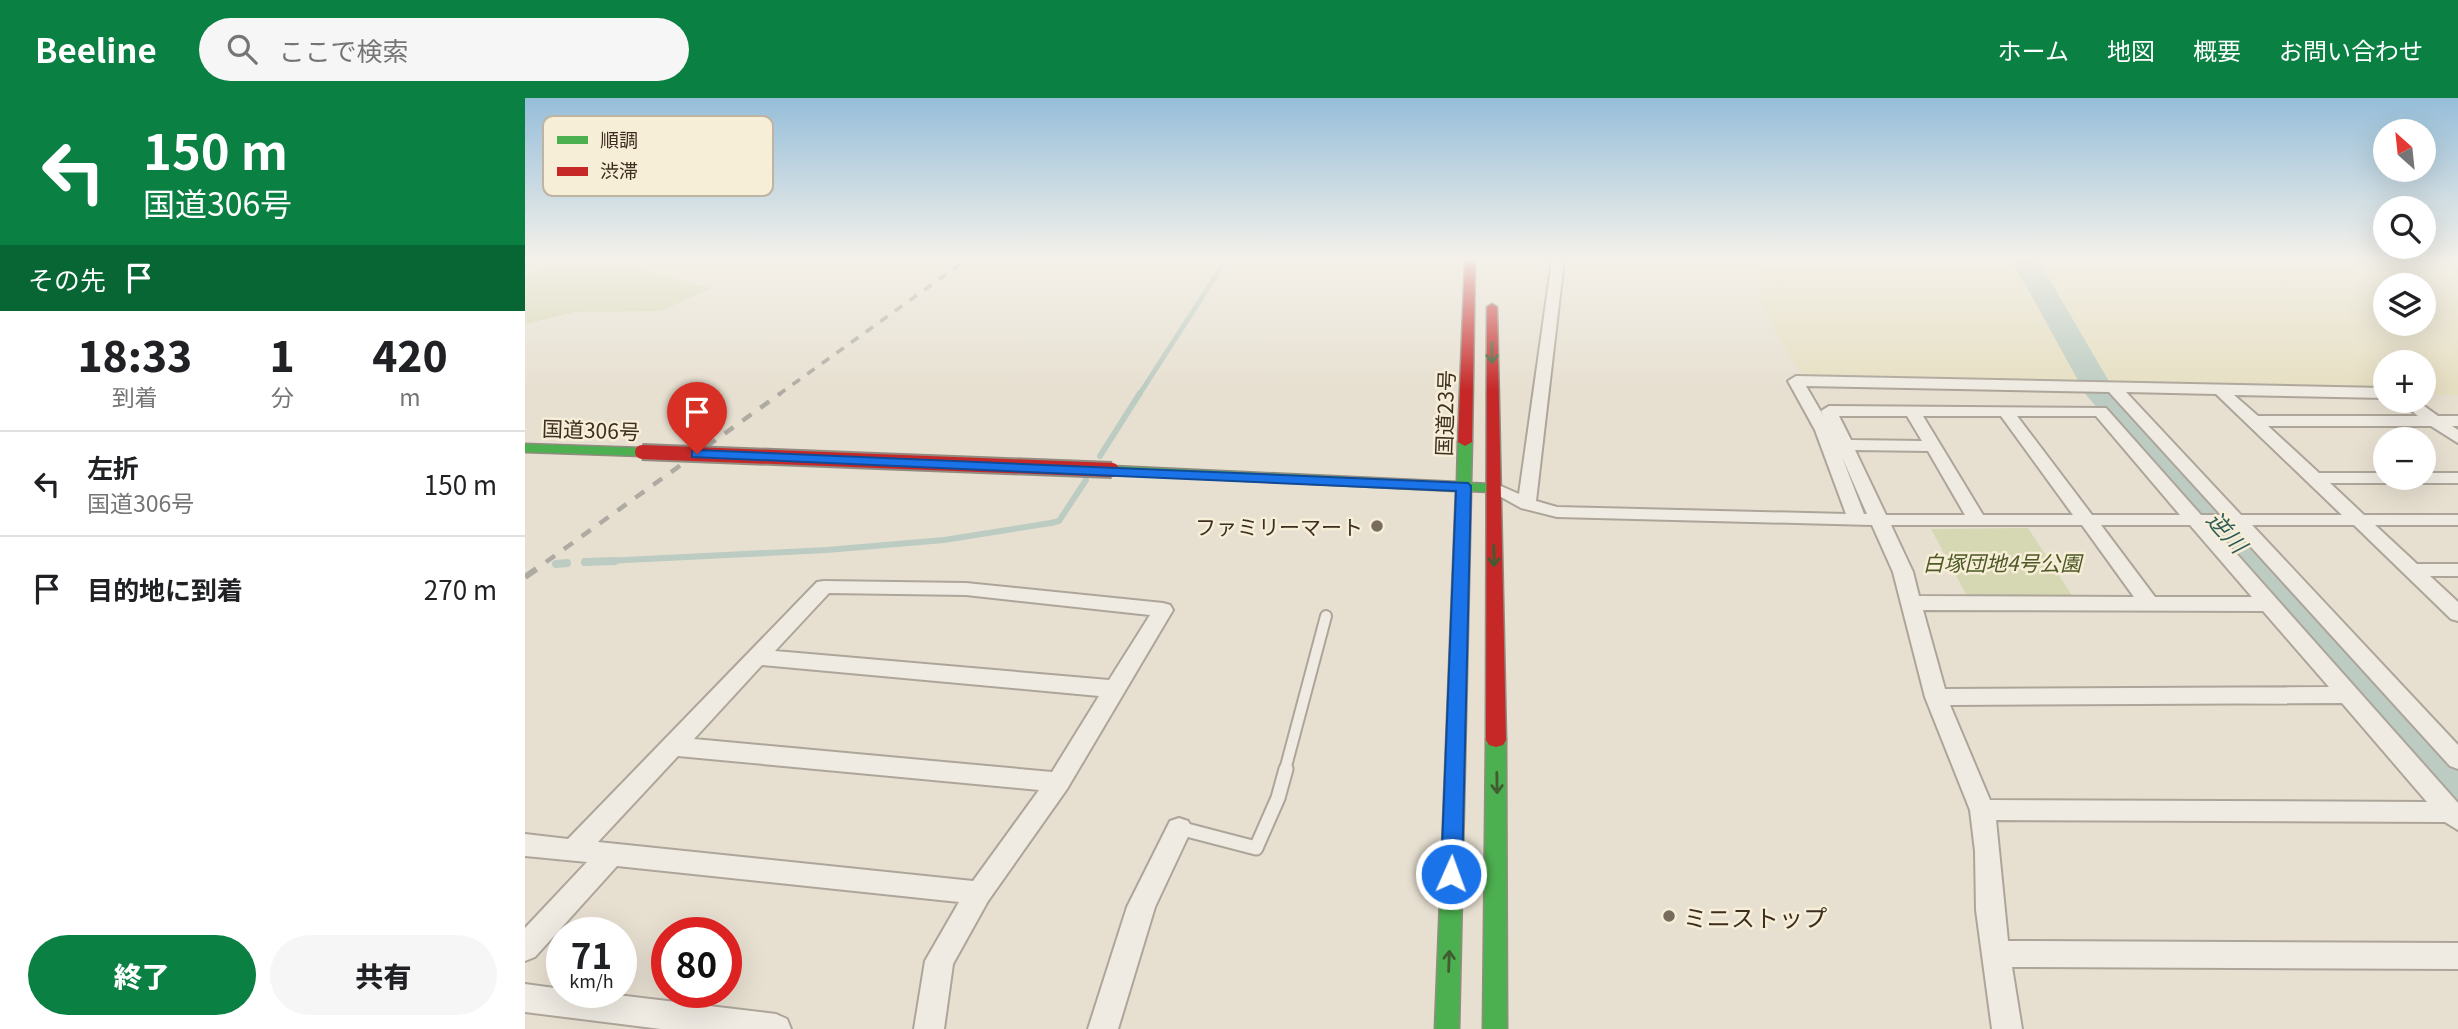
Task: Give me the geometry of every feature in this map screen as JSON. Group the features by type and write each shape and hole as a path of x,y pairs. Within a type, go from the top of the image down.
{"highway":[{"name":"国道23号","path":"1447,1029 1469,303"},
{"path":"1492,303 1497,808 1495,1029"},
{"name":"国道306号","path":"525,448 1112,470 1494,488"}],"street":[{"path":"1527,504 1552,303"},
{"path":"1857,519 1823,430 1796,381 2373,393"},
{"path":"2103,386 2236,521 2458,760"},
{"path":"2219,389 2458,614"},
{"path":"2007,1029 1996,954 1982,810 1936,697 1913,603 1881,520 1829,411 2101,411 2201,520 2270,604 2455,816"},
{"path":"1913,412 1977,520"},
{"path":"2006,412 2150,604"},
{"path":"2424,413 2458,438"},
{"path":"2253,421 2458,421"},
{"path":"1845,445 1933,446"},
{"path":"2313,478 2458,478"},
{"path":"1494,488 1527,504 1557,512 1881,520 2458,520"},
{"path":"2411,570 2458,570"},
{"path":"573,851 824,587 966,589 1163,610 1058,782 979,893 939,961 929,1029"},
{"path":"1913,603 2270,604"},
{"path":"756,657 1115,689"},
{"path":"1936,697 2350,695"},
{"path":"672,746 1058,782"},
{"path":"1982,810 2455,816"},
{"path":"1103,1029 1141,907 1179,828"},
{"path":"525,845 979,893"},
{"path":"525,948 610,855"},
{"path":"1996,954 2458,956"},
{"path":"525,998 776,1029"}],"lane":[{"path":"1179,828 1256,848 1277,798 1326,616"}],"shaded area":[{"path":"1762,303 2373,303 2373,336 2436,336 2436,303 2458,303 2458,395 2436,395 2436,350 2373,350 2373,393 1804,377 1775,333"}],"green space":[{"path":"525,303 678,303 661,311 575,312 525,324"},
{"name":"白塚団地4号公園","path":"2028,528 2073,597 1967,596 1931,529"}],"waterway":[{"path":"1139,395 1198,303"},
{"name":"逆川","path":"2049,303 2097,388 2458,783"},
{"path":"1100,456 1140,393"},
{"path":"615,561 585,562 827,550 944,540 1051,523 1059,521 1086,480"},
{"path":"556,564 567,563"}],"railway":[{"path":"778,395 905,303"},
{"path":"546,562 781,393"},
{"path":"525,577 548,561"}],"traffic: fast":[{"path":"1447,1029 1465,442"},
{"path":"525,448 642,452"},
{"path":"1112,470 1489,488"},
{"path":"1495,1029 1496,740"}],"traffic: jam":[{"path":"1465,442 1469,303"},
{"path":"1492,307 1496,740"},
{"path":"642,452 1112,470"}],"place":[{"name":"ファミリーマート","path":"1377,526"},
{"name":"ミニストップ","path":"1669,916"}],"route":[{"path":"697,454 1463,486 1451,874"}]}
